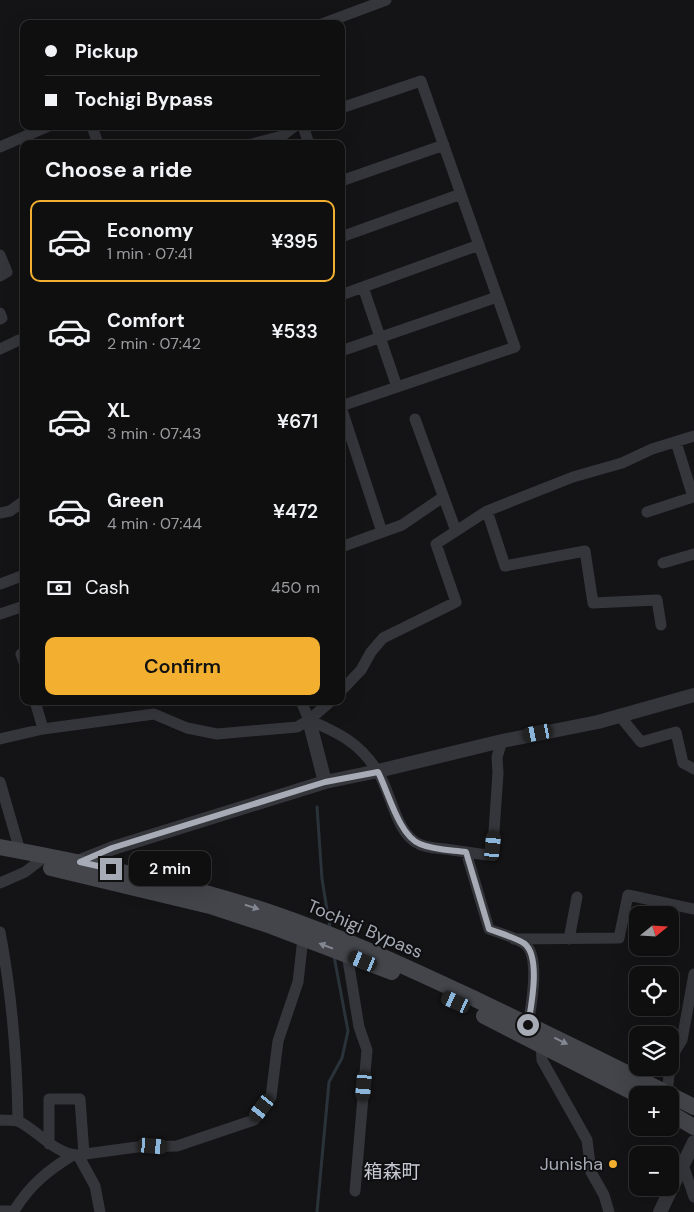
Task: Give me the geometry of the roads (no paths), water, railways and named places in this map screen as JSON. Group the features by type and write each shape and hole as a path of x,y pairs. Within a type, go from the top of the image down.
{"main road":[{"name":"Tochigi Bypass","path":"0,847 20,851 58,869 210,906 347,954 421,985 629,1090"},
{"name":"Tochigi Bypass","path":"0,858 80,862 213,895 310,927 396,962 653,1086"},
{"name":"Tochigi Bypass","path":"679,1099 694,1107"},
{"path":"679,1118 694,1127"}],"street":[{"path":"333,20 386,0"},
{"path":"345,107 421,81 515,347 345,405"},
{"path":"0,147 40,130"},
{"path":"267,140 282,136 290,130"},
{"path":"345,180 444,145"},
{"path":"345,236 461,194"},
{"path":"345,294 479,245"},
{"path":"0,255 8,272 0,276"},
{"path":"363,287 397,387"},
{"path":"345,350 497,297"},
{"path":"0,313 2,318 0,319"},
{"path":"0,349 19,340"},
{"path":"345,418 382,532"},
{"path":"415,419 456,531"},
{"path":"345,685 361,670 371,652 383,638 456,602 436,544 487,511 573,477 622,463 652,449 694,436"},
{"path":"647,512 693,497 676,442"},
{"path":"345,546 402,525 443,497"},
{"path":"0,513 10,511 20,504"},
{"path":"487,511 505,566 585,551 593,603 657,600 661,625"},
{"path":"663,563 694,554"},
{"path":"0,584 20,576"},
{"path":"0,614 20,607"},
{"path":"58,869 112,848 325,782 378,772 502,741 598,722 694,695"},
{"path":"36,705 43,729"},
{"path":"303,705 309,720 325,782"},
{"path":"0,739 43,729 154,714 188,728 217,734 296,727 309,720 326,705"},
{"path":"619,716 641,742 676,732 683,763 694,769"},
{"path":"309,720 347,738 361,751 378,772 400,824 419,844 434,848 487,855 493,846 498,773 497,757 502,741"},
{"path":"0,782 20,851"},
{"path":"466,852 489,929 514,939 529,949 532,961 533,984 528,1025"},
{"path":"0,883 24,872 40,860"},
{"path":"514,939 620,938 628,895 694,909"},
{"path":"569,939 578,897"},
{"path":"0,932 8,976 15,1040 18,1121"},
{"path":"0,1211 14,1211 24,1193 40,1178 78,1155 137,1147 177,1146 254,1120 271,1097 278,1041 298,982 303,938"},
{"path":"347,954 359,1027 367,1050 354,1192"},
{"path":"668,1086 671,1058 682,1040 694,974"},
{"path":"682,1040 694,1031"},
{"path":"541,1045 542,1060 587,1140 591,1172 604,1195 609,1212"},
{"path":"50,1144 49,1099 80,1099 78,1155 95,1186 100,1212"},
{"path":"0,1120 18,1121 50,1144 78,1155"},
{"path":"660,1212 694,1142"},
{"path":"683,1165 694,1197"}],"waterway":[{"path":"317,807 322,879 330,928"},
{"path":"317,1212 329,1082 342,1058 348,1031 334,956"}],"place":[{"name":"Junisha","path":"613,1164"}],"district":[{"name":"箱森町","path":"392,1171"}]}
